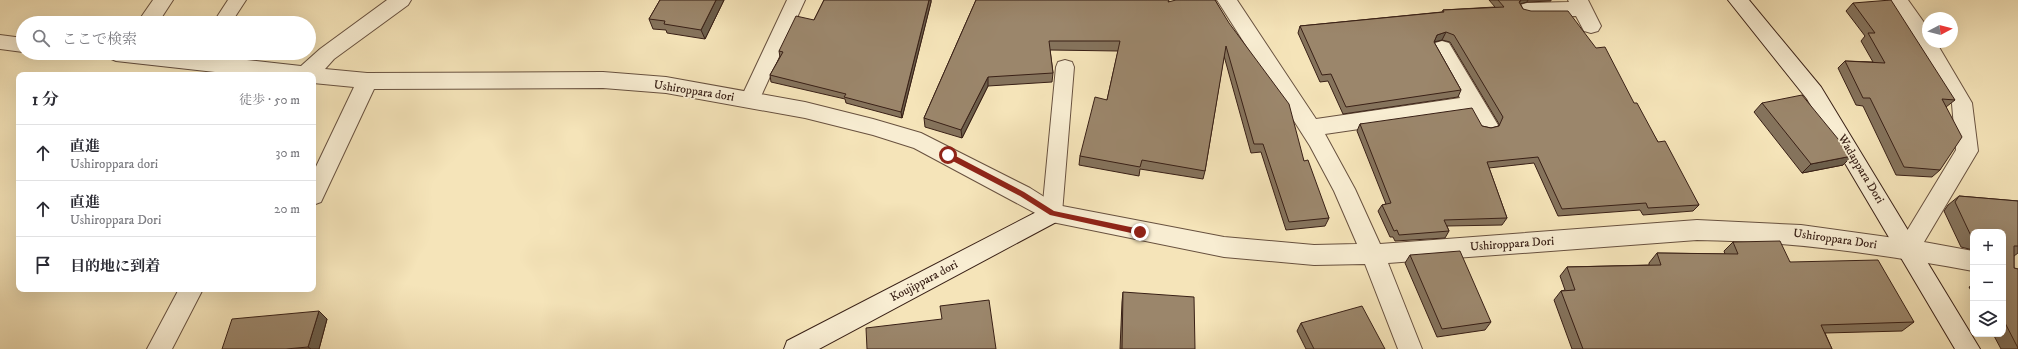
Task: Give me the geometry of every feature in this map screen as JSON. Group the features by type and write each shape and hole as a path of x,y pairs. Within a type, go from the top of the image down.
{"street":[{"path":"152,16 163,0"},
{"path":"308,72 327,54 401,0"},
{"path":"1226,0 1311,128 1345,190 1373,254 1410,349"},
{"name":"Wadappara Dori","path":"1738,0 1814,93 1968,349"},
{"path":"1898,0 1917,27 1962,102 1967,151 1908,249"},
{"path":"1526,10 1583,11"},
{"path":"0,42 16,43"},
{"path":"1442,48 1487,125"},
{"path":"211,60 286,72"},
{"name":"Ushiroppara dori","path":"316,75 367,81 603,80 666,84 805,110 873,127 922,142 1022,194 1052,213"},
{"path":"316,190 367,81"},
{"path":"1311,128 1474,104"},
{"name":"Ushiroppara Dori","path":"1052,213 1224,247 1314,255 1373,254 1689,231 1733,230 1788,233 1908,249 1970,260"},
{"name":"Koujippara dori","path":"796,349 1052,213"},
{"path":"159,349 189,292"}],"lane":[{"path":"227,16 237,0"},
{"path":"750,100 796,0"},
{"path":"1052,213 1065,67"}],"building":[{"path":"660,0 716,0 701,30 664,24 665,21 649,19"},
{"path":"824,0 929,0 901,112 844,97 846,94 770,75 783,52 779,51 796,16 814,20"},
{"path":"976,0 1169,0 1168,2 1176,0 1215,0 1229,23 1289,104 1304,161 1308,160 1329,218 1289,222 1263,144 1254,144 1226,46 1205,171 1142,160 1140,167 1080,156 1095,97 1107,100 1120,41 1049,41 1053,73 988,77 961,130 924,118"},
{"path":"1498,0 1521,0 1519,2 1523,9 1531,11 1568,11 1596,48 1605,47 1634,103 1637,103 1658,142 1665,141 1699,205 1648,208 1646,203 1562,209 1538,157 1487,162 1507,218 1444,220 1449,231 1399,235 1397,230 1394,231 1382,205 1391,203 1360,124 1472,108 1482,126 1491,128 1499,126 1503,117 1454,35 1446,32 1437,35 1434,42 1461,90 1346,107 1331,74 1322,75 1300,26 1444,12 1443,10 1504,7"},
{"path":"1891,0 1955,100 1942,99 1962,137 1940,170 1904,167 1870,98 1863,98 1845,61 1885,63 1868,33 1875,33 1853,3"},
{"path":"1802,95 1852,156 1811,164 1762,103"},
{"path":"1959,196 2018,201 2018,246 2014,246 2014,268 2018,269 2018,348 2006,325 2006,229 1970,229 1970,234 1955,202"},
{"path":"1780,241 1790,262 1878,260 1914,322 1821,325 1832,349 1583,349 1561,291 1575,290 1567,267 1661,265 1657,253 1738,254 1733,242"},
{"path":"1460,251 1491,322 1442,329 1410,255"},
{"path":"1123,292 1194,297 1195,349 1122,349"},
{"path":"989,300 996,349 867,349 866,328 942,319 940,306"},
{"path":"1362,306 1385,349 1314,349 1301,323"},
{"path":"319,311 308,347 286,349 222,349 232,319"}],"route":[{"path":"948,155 1022,194 1052,213 1140,232"}]}
